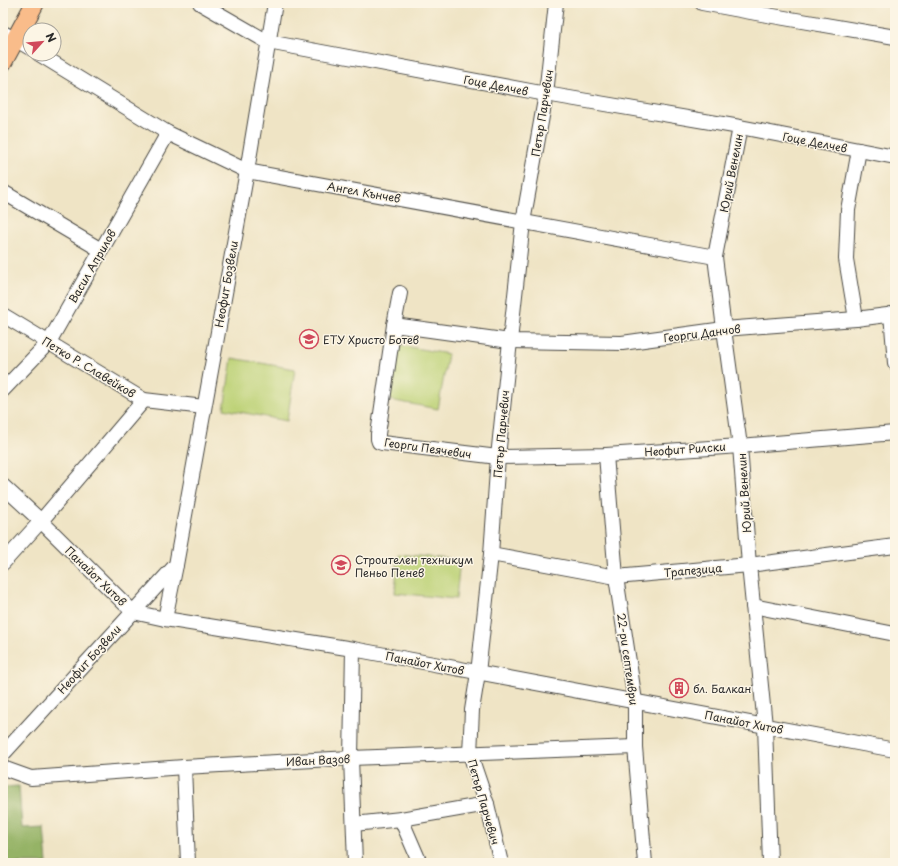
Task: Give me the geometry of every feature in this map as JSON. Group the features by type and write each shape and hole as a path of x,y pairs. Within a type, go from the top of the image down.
{"main road":[{"path":"3,62 35,3"}],"street":[{"name":"Гоце Делчев","path":"200,3 268,42 546,94 740,127 895,157"},
{"name":"Неофит Бозвели","path":"165,619 247,171 275,3"},
{"name":"Петър Парчевич","path":"501,863 487,804 470,754 472,710 478,673 492,554 498,457 523,222 546,94 556,3"},
{"path":"702,3 767,9 895,37"},
{"name":"Ангел Кънчев","path":"52,62 168,133 247,171 715,257"},
{"name":"Юрий Венелин","path":"740,127 715,257 740,446 749,565 765,726 770,863"},
{"name":"Васил Априлов","path":"3,390 48,342 168,133"},
{"path":"856,319 846,259 848,210 859,150"},
{"path":"3,192 101,250"},
{"name":"Георги Пеячевич","path":"400,293 378,434 379,442 498,457"},
{"path":"893,314 895,363"},
{"name":"Георги Данчов","path":"510,341 622,343 724,329 856,319 893,314"},
{"name":"Петко Р. Славейков","path":"3,315 144,400 204,407"},
{"path":"394,325 510,341"},
{"path":"3,563 41,522 144,400"},
{"name":"Неофит Рилски","path":"498,457 606,455 895,433"},
{"name":"22-ри септември","path":"606,455 616,577 635,701 635,747 645,863"},
{"name":"Панайот Хитов","path":"3,486 133,612 165,619 353,649 895,750"},
{"name":"Трапезица","path":"492,554 616,577 749,565 895,546"},
{"name":"Неофит Бозвели","path":"3,754 176,565"},
{"path":"753,606 895,634"},
{"path":"352,863 354,824 351,758 353,649"},
{"name":"Иван Вазов","path":"3,768 31,778 184,767 351,758 635,747"},
{"path":"184,767 188,863"},
{"path":"354,824 401,819 487,804"},
{"path":"401,819 420,863"}],"green space":[{"path":"393,344 448,354 438,409 384,399"},
{"path":"232,358 295,369 287,421 224,409"},
{"path":"398,554 460,560 456,599 395,593"},
{"path":"19,786 22,828 44,827 47,863 3,863 3,787"}],"place":[{"name":"ЕТУ Христо Ботев","path":"309,339"},
{"name":"Строителен техникум Пеньо Пенев","path":"341,565"},
{"name":"бл. Балкан","path":"679,688"}]}
